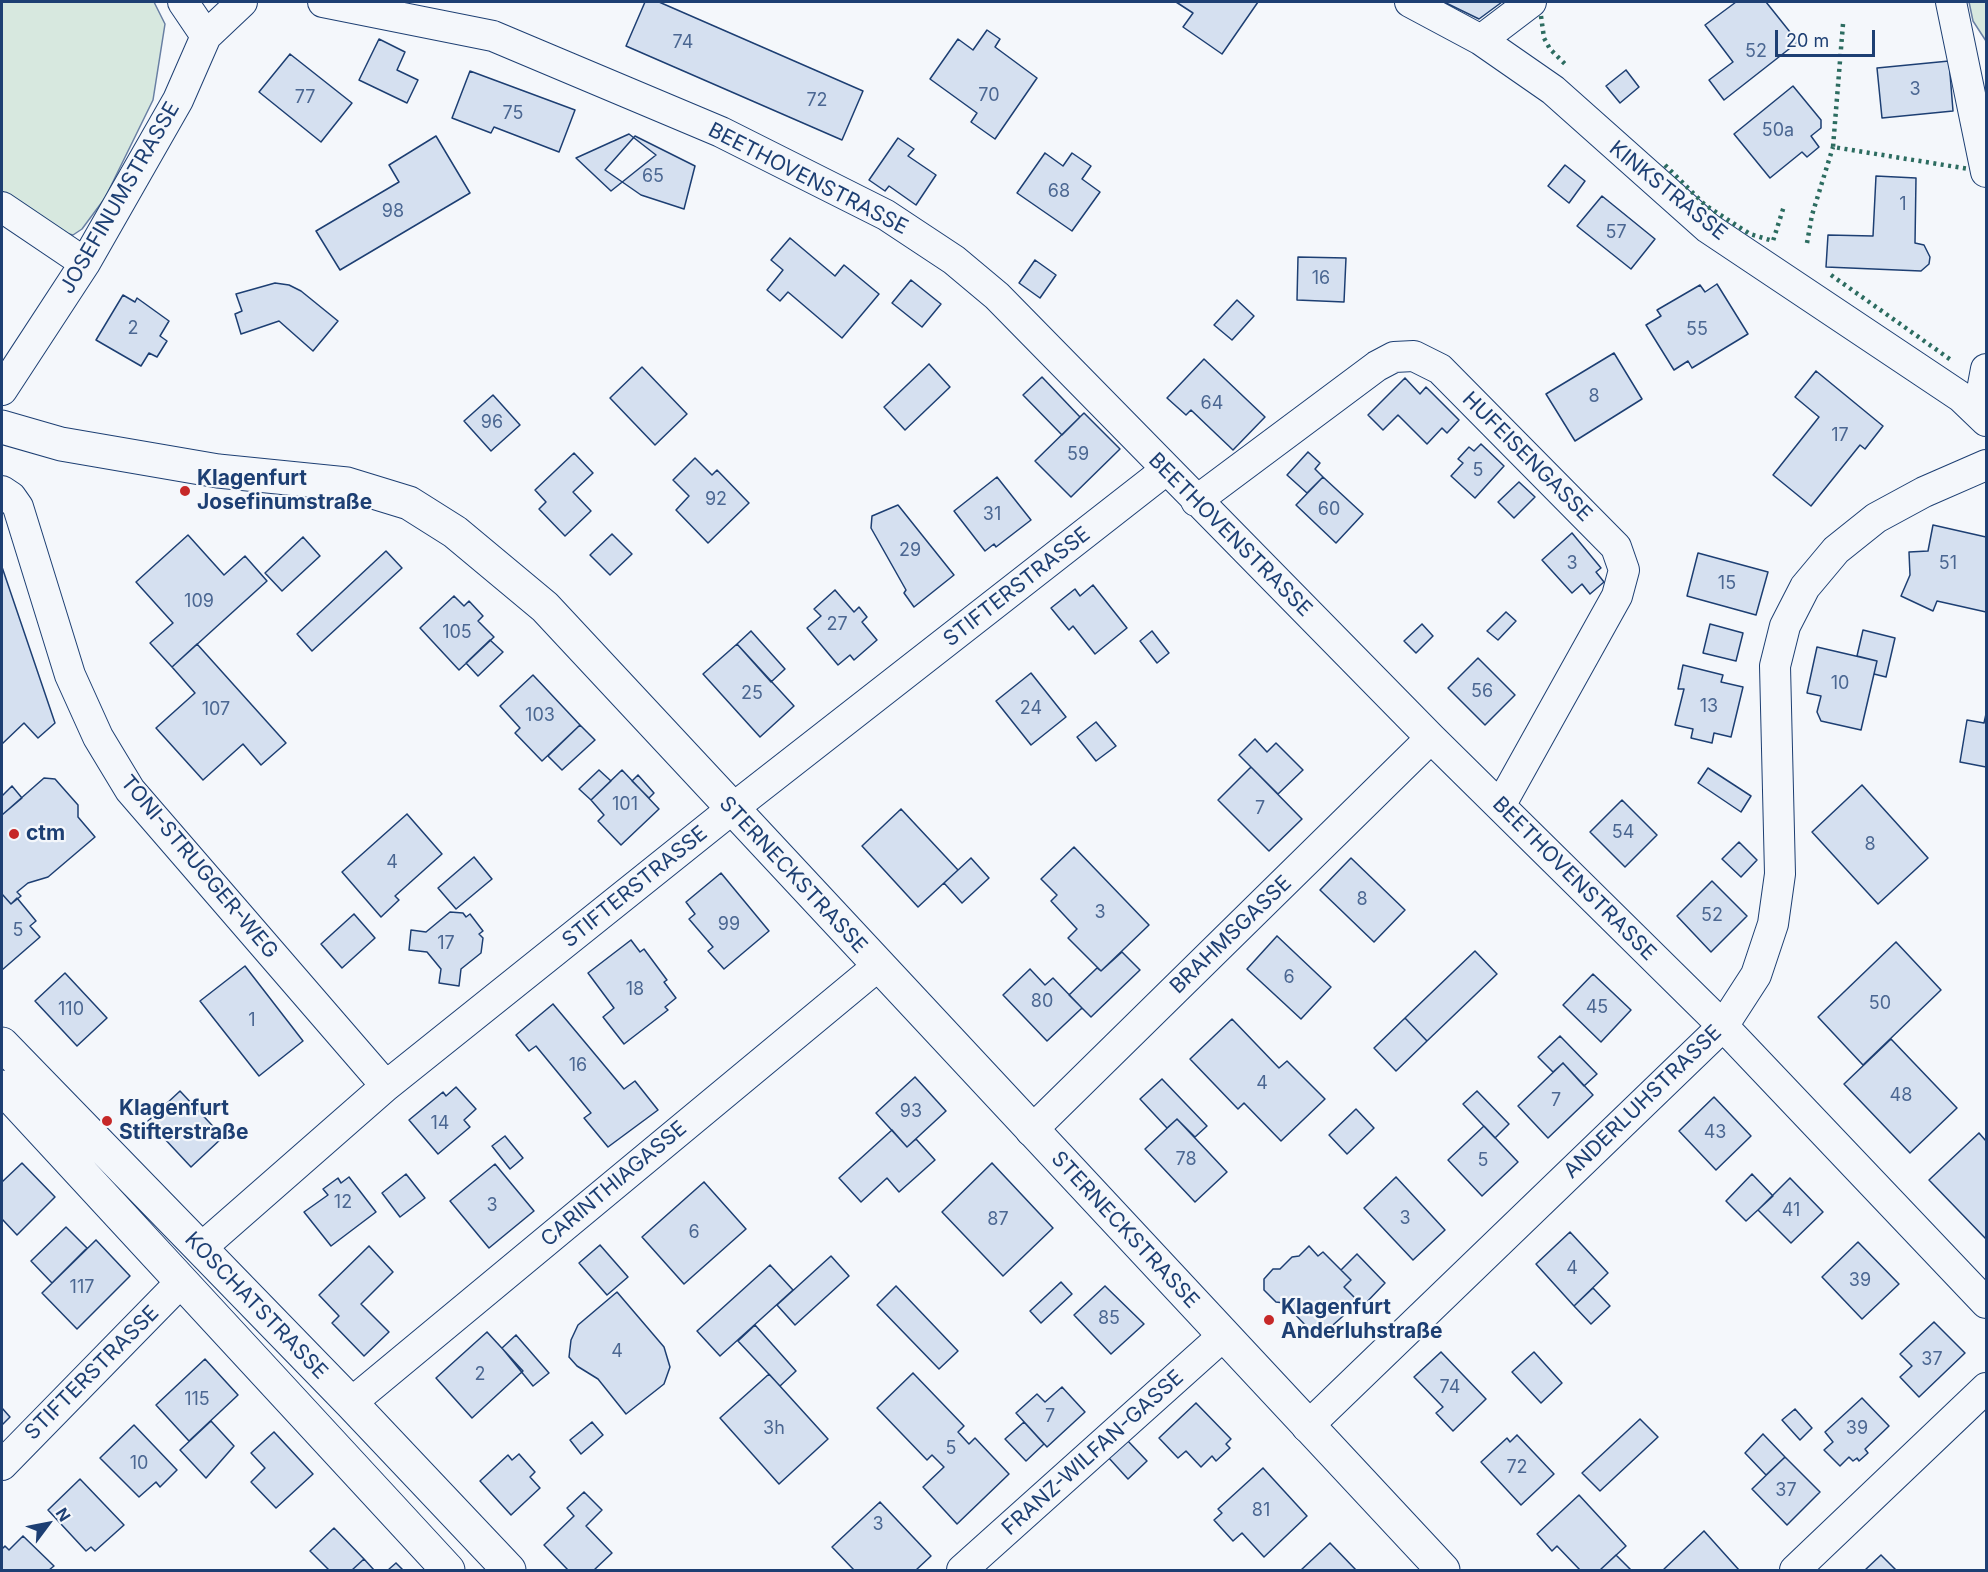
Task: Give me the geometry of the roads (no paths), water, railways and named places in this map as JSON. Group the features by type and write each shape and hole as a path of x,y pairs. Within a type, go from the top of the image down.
{"street":[{"path":"183,2 206,36 242,2"},
{"name":"BEETHOVENSTRASSE","path":"323,2 463,28 493,36 721,132 886,215 954,260 997,296 1431,738 1722,1026 1986,1303"},
{"name":"KINKSTRASSE","path":"1410,2 1481,40 1553,90 1708,228 1951,390 1982,417"},
{"path":"1481,40 1531,2"},
{"path":"1951,2 1986,172"},
{"name":"JOSEFINUMSTRASSE","path":"2,390 85,263 178,100 206,36"},
{"path":"2,207 85,263"},
{"name":"HUFEISENGASSE","path":"1196,501 1377,366 1394,357 1414,356 1440,369 1616,547 1623,570 1617,596 1500,806"},
{"path":"1982,417 1986,369"},
{"name":"STERNECKSTRASSE","path":"2,427 61,444 218,471 347,484 409,503 455,532 545,607 1031,1131 1224,1335 1307,1427 1443,1570"},
{"name":"ANDERLUHSTRASSE","path":"1307,1427 1722,1026 1756,975 1773,924 1780,874 1775,666 1785,626 1805,587 1836,550 1876,518 1924,492 1986,465"},
{"name":"STIFTERSTRASSE","path":"200,1249 387,1086 732,809 1166,470"},
{"name":"TONI-STRUGGER-WEG","path":"2,491 11,497 18,507 70,675 98,737 130,790 387,1086"},
{"name":"BRAHMSGASSE","path":"1031,1131 1431,738"},
{"name":"CARINTHIAGASSE","path":"351,1403 878,966"},
{"name":"KOSCHATSTRASSE","path":"2,1044 351,1403 509,1570"},
{"name":"KOSCHATSTRASSE","path":"2,1087 448,1570"},
{"name":"STIFTERSTRASSE","path":"2,1465 182,1281"},
{"name":"FRANZ-WILFAN-GASSE","path":"962,1570 1224,1335"},
{"path":"1795,1570 1986,1388"}],"place":[{"name":"Klagenfurt Josefinumstraße","path":"185,491"},
{"name":"ctm","path":"14,834"},
{"name":"Klagenfurt Stifterstraße","path":"107,1121"},
{"name":"Klagenfurt Anderluhstraße","path":"1269,1320"}]}
